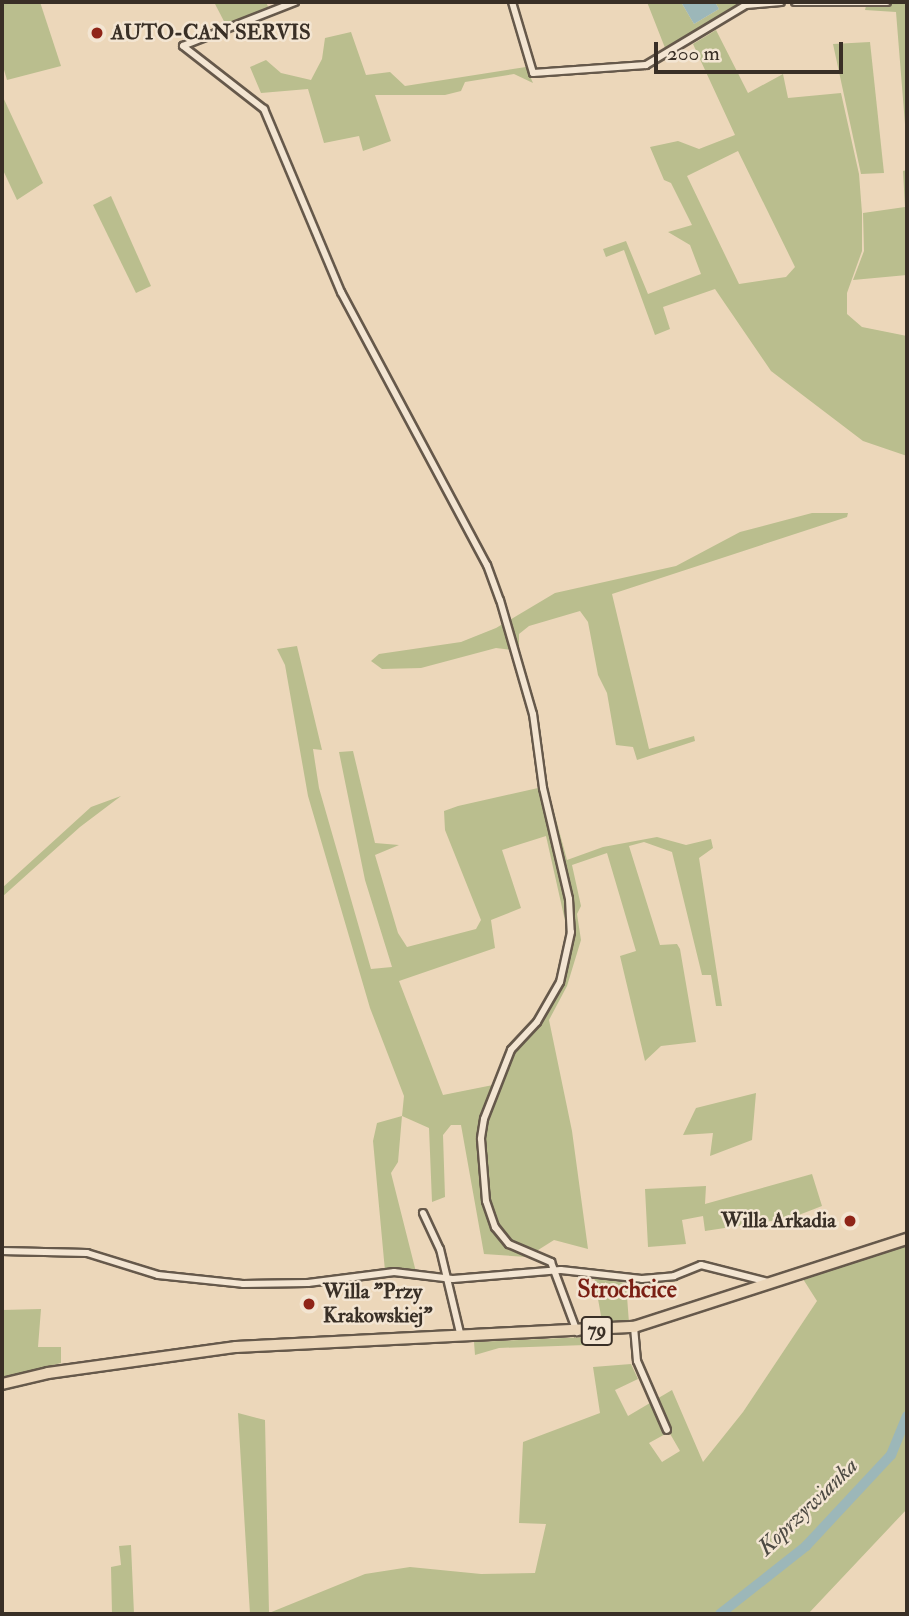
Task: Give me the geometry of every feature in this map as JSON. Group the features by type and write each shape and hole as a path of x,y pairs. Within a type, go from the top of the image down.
{"main road":[{"name":"79","path":"2,1384 48,1373 236,1347 577,1332 634,1327 772,1285 907,1239"}],"street":[{"path":"295,2 183,47 254,98 271,121 341,292 487,565 516,653 569,899 571,932 559,982 537,1022 511,1050 484,1119 481,1139 486,1201 497,1232 514,1247 549,1261 556,1270 577,1332"},
{"path":"512,2 533,73 646,65 746,3 781,2"},
{"path":"795,2 887,2"},
{"path":"423,1213 440,1249 461,1337"},
{"path":"2,1251 87,1253 158,1275 243,1284 308,1283 394,1272 446,1278 556,1270 642,1279 674,1276 701,1265 767,1278 772,1285"},
{"path":"634,1327 637,1361 667,1430"}],"green space":[{"path":"2,2 40,2 61,66 7,80 2,63"},
{"path":"214,2 266,2 270,11 228,29"},
{"path":"647,2 681,2 694,24 719,9 715,2 744,4 667,53"},
{"path":"907,2 907,149 896,12 865,10 866,6"},
{"path":"716,30 748,93 783,74 788,98 841,93 859,174 862,213 862,251 847,293 847,314 862,327 907,336 907,456 863,441 771,371 715,289 663,307 670,329 655,335 624,250 606,257 603,249 626,241 648,294 701,274 690,245 668,232 692,225 671,183 664,180 650,147 678,141 699,149 735,135 693,44","holes":["738,151 795,267 786,277 739,284 687,176"]},
{"path":"351,32 366,75 390,72 405,86 526,67 533,83 514,74 465,82 461,91 445,95 375,95 391,141 363,151 359,136 324,143 308,89 261,93 250,67 266,60 281,73 311,80 322,59 325,38"},
{"path":"870,42 884,173 861,174 833,44"},
{"path":"2,95 43,183 17,200 2,168"},
{"path":"907,170 907,275 853,280 864,251 863,213 905,207 903,171"},
{"path":"111,196 151,286 136,293 93,205"},
{"path":"812,513 848,513 847,517 612,594 649,749 694,736 695,741 637,760 633,747 616,745 607,693 598,675 588,622 580,611 529,626 519,634 519,651 496,648 421,668 382,669 371,661 379,654 461,642 496,628 555,593 676,566 740,532"},
{"path":"297,646 322,750 313,749 319,788 371,969 392,967 365,880 339,752 353,751 375,843 399,845 375,855 398,933 407,947 476,929 481,920 445,830 444,811 458,806 547,786 567,860 603,847 657,837 686,845 711,839 713,848 699,858 722,1006 716,1006 711,975 702,975 672,852 644,842 629,846 660,945 677,944 680,949 696,1042 661,1046 645,1061 620,956 636,951 607,853 572,865 581,906 577,914 581,940 567,986 549,1020 572,1131 588,1249 554,1240 527,1257 484,1254 461,1125 451,1125 443,1135 445,1197 432,1202 429,1128 402,1116 404,1096 370,1008 308,796 285,665 277,649","holes":["546,836 566,925 562,965 554,986 538,1016 511,1042 493,1085 443,1095 399,981 495,948 491,920 521,908 502,850"]},
{"path":"121,796 80,827 2,897 2,888 91,807"},
{"path":"756,1093 752,1140 710,1156 713,1133 683,1135 696,1108"},
{"path":"402,1116 398,1162 391,1173 416,1272 385,1271 373,1141 377,1123"},
{"path":"812,1174 822,1206 791,1218 705,1231 703,1216 682,1220 686,1244 648,1247 645,1189 706,1186 705,1204"},
{"path":"907,1246 907,1509 808,1614 250,1614 238,1413 265,1420 269,1613 365,1574 410,1567 481,1574 535,1573 546,1524 519,1523 523,1442 600,1413 593,1367 631,1364 638,1379 615,1390 628,1416 672,1390 703,1462 743,1412 817,1301 803,1279","holes":["669,1432 680,1451 662,1462 649,1443"]},
{"path":"593,1271 615,1274 614,1281 626,1283 629,1323 603,1327"},
{"path":"41,1309 38,1347 61,1347 61,1363 2,1378 2,1310"},
{"path":"586,1337 586,1345 499,1348 475,1355 474,1342"},
{"path":"131,1545 134,1614 112,1614 111,1567 121,1565 119,1546"}],"water":[{"path":"681,2 715,2 719,9 694,24"}],"waterway":[{"name":"Koprzywianka","path":"720,1614 806,1546 891,1455 907,1416"}],"place":[{"name":"AUTO-CAN SERVIS","path":"97,33"},
{"name":"Willa Arkadia","path":"850,1221"},
{"name":"Willa \"Przy Krakowskiej\"","path":"309,1304"}],"district":[{"name":"Strochcice","path":"627,1290"}]}
